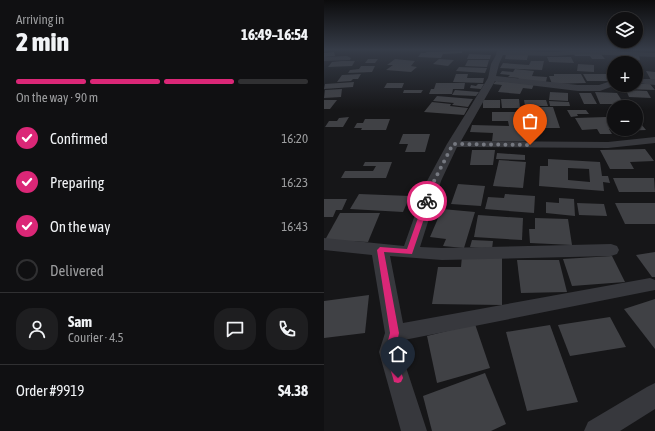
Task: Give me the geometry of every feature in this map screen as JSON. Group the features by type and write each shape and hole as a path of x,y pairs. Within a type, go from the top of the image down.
{"street":[{"path":"410,252 434,181 453,144 492,78 494,70"},
{"path":"492,78 578,88 600,88 607,86"},
{"path":"643,81 655,82"},
{"path":"453,144 608,146 655,140"},
{"path":"324,244 380,250 442,254 611,250"},
{"path":"380,250 395,333 390,352 414,431"},
{"path":"395,333 650,285"},
{"path":"597,431 655,395"}],"building":[{"path":"350,70 373,70 372,72 348,73"},
{"path":"387,70 413,70 411,72"},
{"path":"457,70 486,70 485,73"},
{"path":"514,70 534,71 532,76 547,77 546,82 517,80 519,78 508,77 510,75 500,74 502,71 513,72"},
{"path":"594,70 594,72 577,71"},
{"path":"646,71 655,72 655,81 651,80"},
{"path":"361,74 358,79 337,82 342,75"},
{"path":"456,74 468,74 467,78 484,78 483,83 453,82"},
{"path":"554,74 581,74 586,83 552,84 549,76 554,76"},
{"path":"583,74 607,74 607,81 587,81"},
{"path":"496,81 534,84 532,89 523,88 520,94 498,92 502,85 493,84"},
{"path":"354,82 353,87 324,89 325,84"},
{"path":"387,83 404,83 402,88 384,88"},
{"path":"436,83 465,83 464,89 453,89 452,94 429,94 431,89 434,89"},
{"path":"478,84 484,84 481,89 470,88 471,85 476,86"},
{"path":"643,84 650,84 655,90 643,90"},
{"path":"342,89 341,97 324,98 325,90"},
{"path":"404,90 423,90 421,93 403,93"},
{"path":"455,90 479,92 476,96 452,95"},
{"path":"643,91 647,91 651,98 629,97 627,92"},
{"path":"550,92 568,93 568,101 549,100"},
{"path":"595,92 617,93 621,100 607,100 607,104 600,104"},
{"path":"579,93 591,93 597,104 584,104"},
{"path":"437,96 473,99 468,107 452,105 454,103 433,101"},
{"path":"501,99 519,99 520,108 502,108"},
{"path":"324,100 337,100 330,109 324,109"},
{"path":"483,100 500,100 500,108 483,108"},
{"path":"524,100 546,100 548,106 525,106"},
{"path":"549,101 569,102 570,106 550,106"},
{"path":"432,102 468,108 464,115 424,112"},
{"path":"526,107 553,107 560,128 530,128"},
{"path":"567,110 586,110 589,114 577,114 578,116 571,117"},
{"path":"492,112 523,112 526,125 521,126 527,126 528,141 492,141 493,133 470,132 472,125 509,126 508,121 492,121"},
{"path":"349,117 343,127 325,127 329,121 337,121 339,118"},
{"path":"606,117 607,134 600,134 597,129 582,130 575,118"},
{"path":"365,119 390,119 386,130 361,130 362,128 354,128 357,123 363,123"},
{"path":"403,134 430,134 425,152 405,152 408,144 399,144"},
{"path":"645,149 654,161 630,162 634,169 610,169 600,150"},
{"path":"472,150 495,150 493,165 470,165"},
{"path":"497,153 525,155 525,160 496,159"},
{"path":"548,159 600,162 602,176 608,176 610,183 603,182 604,191 539,186 540,166 548,166","holes":["568,168 589,169 590,182 568,180"]},
{"path":"499,160 526,162 523,188 493,186"},
{"path":"365,162 392,162 386,178 341,178 345,171 373,171 376,166 363,166"},
{"path":"613,178 654,178 655,192 619,192"},
{"path":"458,184 485,186 481,206 451,204"},
{"path":"359,194 410,196 403,212 350,209"},
{"path":"505,194 535,196 534,213 485,209 488,197 504,198"},
{"path":"559,198 574,199 575,216 546,213 546,202 559,203"},
{"path":"324,199 347,199 342,210 336,210 333,217 324,217"},
{"path":"577,203 604,204 607,216 579,215"},
{"path":"615,203 655,203 655,224 625,224"},
{"path":"442,209 475,212 464,248 443,246 446,239 430,237"},
{"path":"340,213 380,213 368,242 325,240"},
{"path":"478,215 523,218 522,240 474,237"},
{"path":"535,218 568,219 572,245 530,243 529,229 535,229"},
{"path":"472,240 493,241 492,249 470,247"},
{"path":"655,252 655,277 652,277 636,255"},
{"path":"462,256 502,256 502,305 432,304 438,267 461,267"},
{"path":"612,256 625,282 572,286 563,259"},
{"path":"517,260 559,260 567,292 521,293"},
{"path":"369,295 365,333 324,338 324,301"},
{"path":"655,299 655,349 624,309"},
{"path":"610,317 626,347 570,356 558,325"},
{"path":"475,324 490,368 437,383 427,336"},
{"path":"550,325 578,402 527,411 506,332"},
{"path":"485,373 506,424 491,431 432,431 423,396"}],"way so far":[{"path":"427,201 434,181 453,144 530,145"}],"route":[{"path":"398,378 390,352 395,333 380,250 410,252 427,201"}]}
